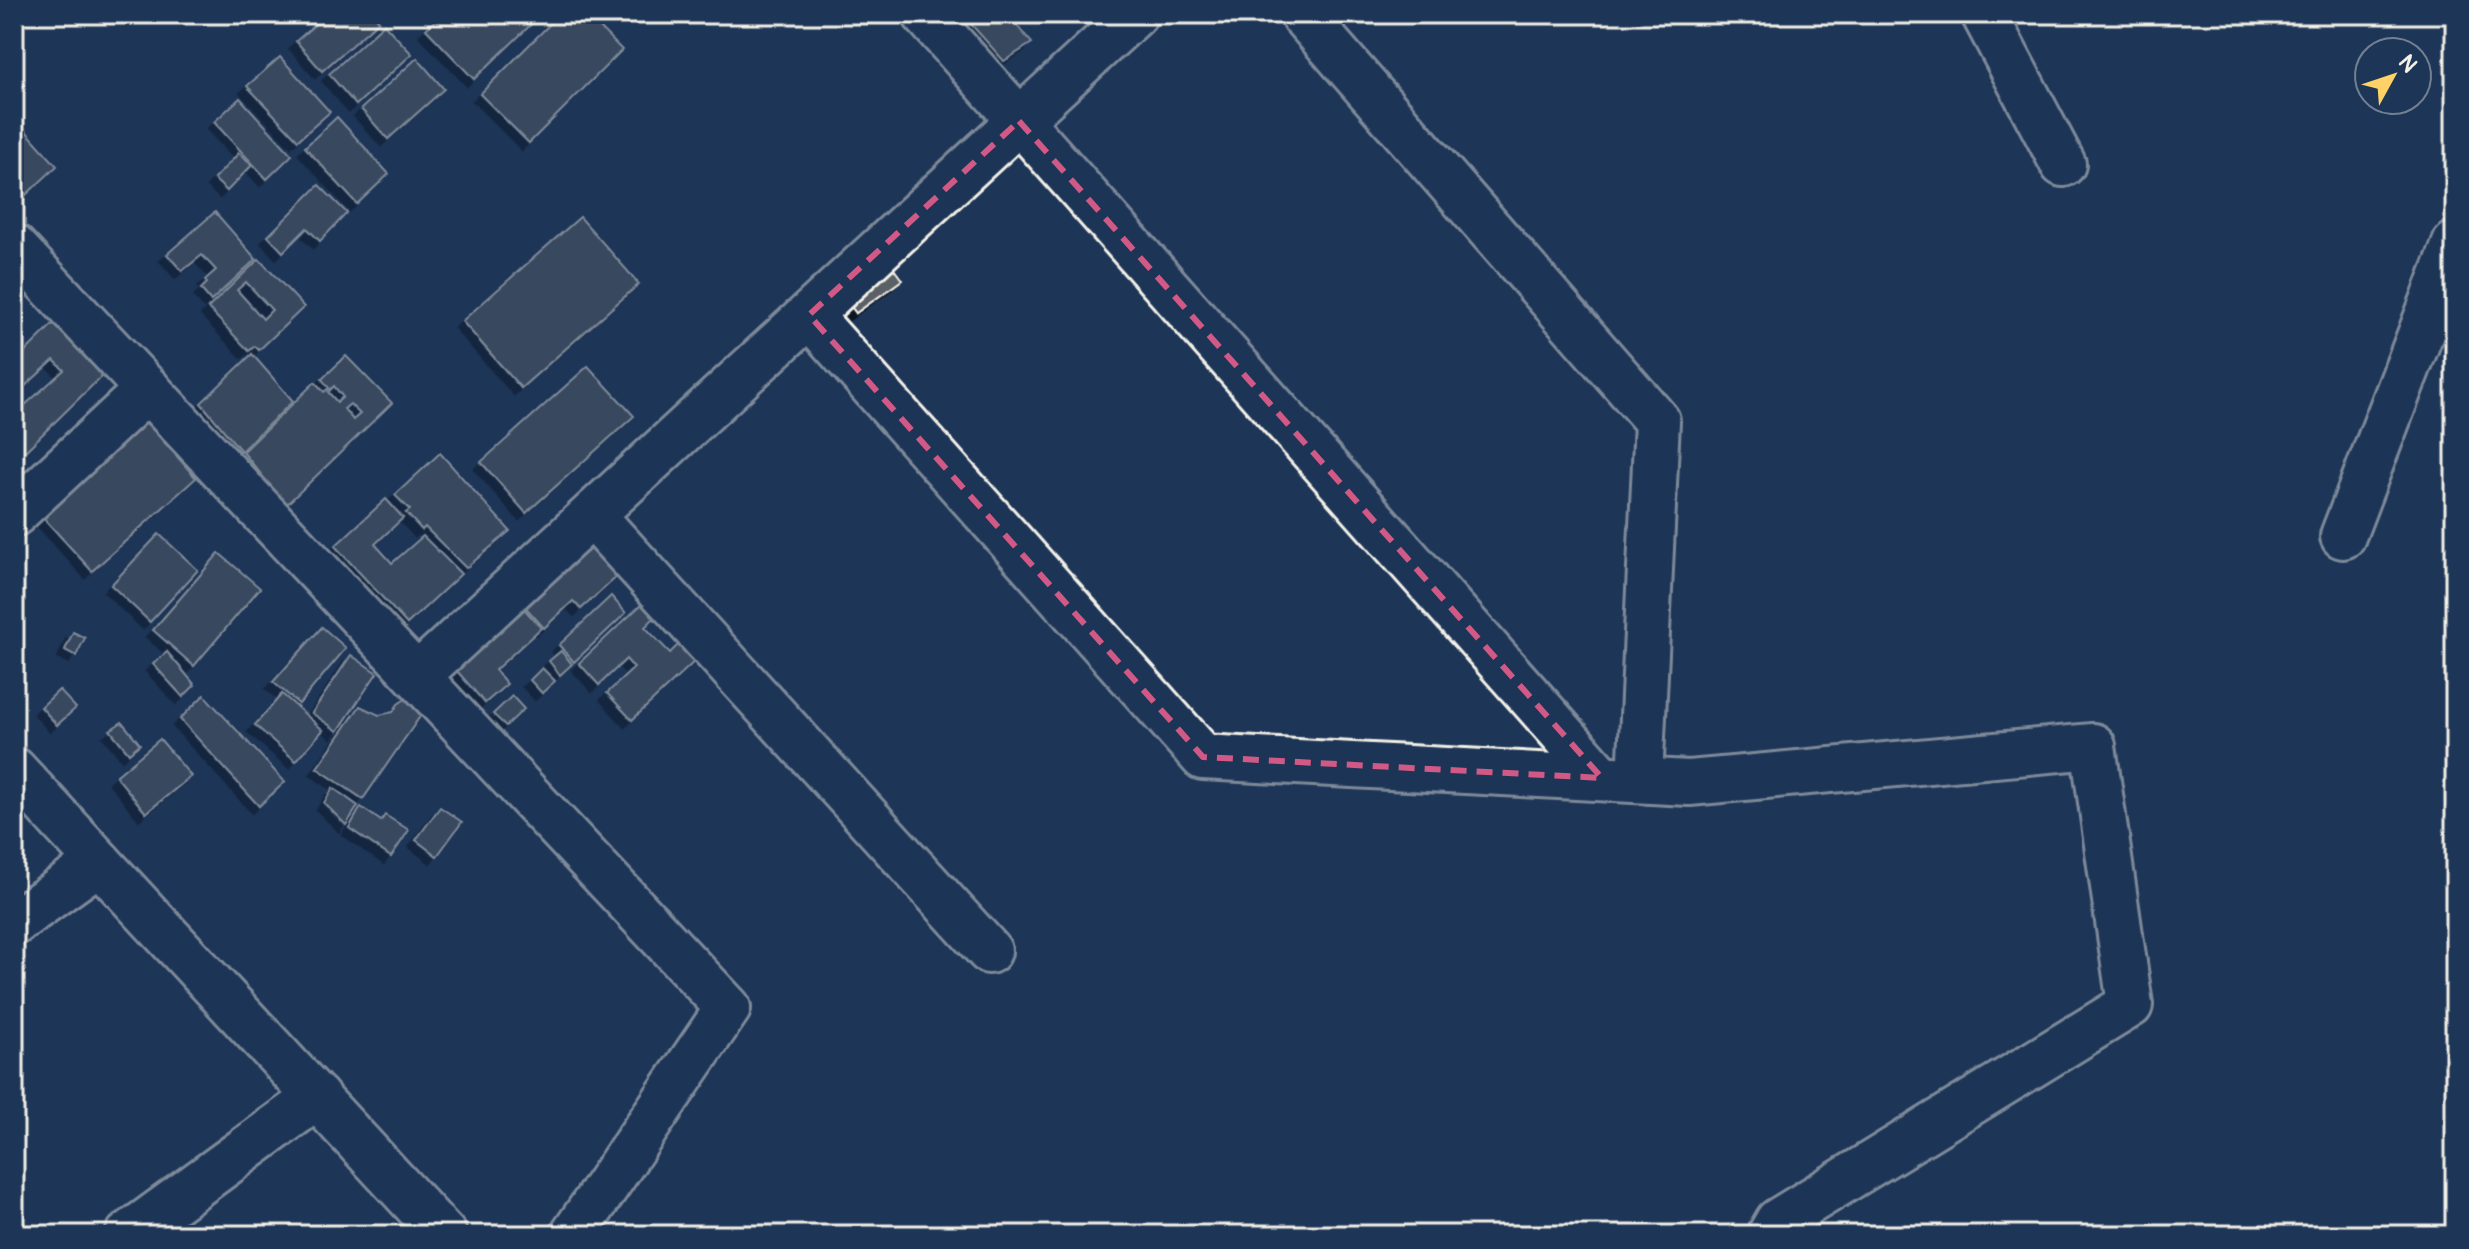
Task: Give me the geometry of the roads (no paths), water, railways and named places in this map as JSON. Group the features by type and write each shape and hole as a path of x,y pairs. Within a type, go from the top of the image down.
{"street":[{"path":"925,14 1019,121 1621,779"},
{"path":"417,676 1135,14"},
{"path":"1302,14 1657,421 1621,779"},
{"path":"1984,14 2063,164"},
{"path":"2343,536 2455,244"},
{"path":"14,247 728,1008 573,1235"},
{"path":"809,315 1203,757 1689,783 2093,746 2130,1005 1778,1221 1770,1235"},
{"path":"14,514 148,389"},
{"path":"592,515 989,951"},
{"path":"14,770 444,1235"},
{"path":"14,923 99,862"},
{"path":"128,1235 317,1097"}]}
